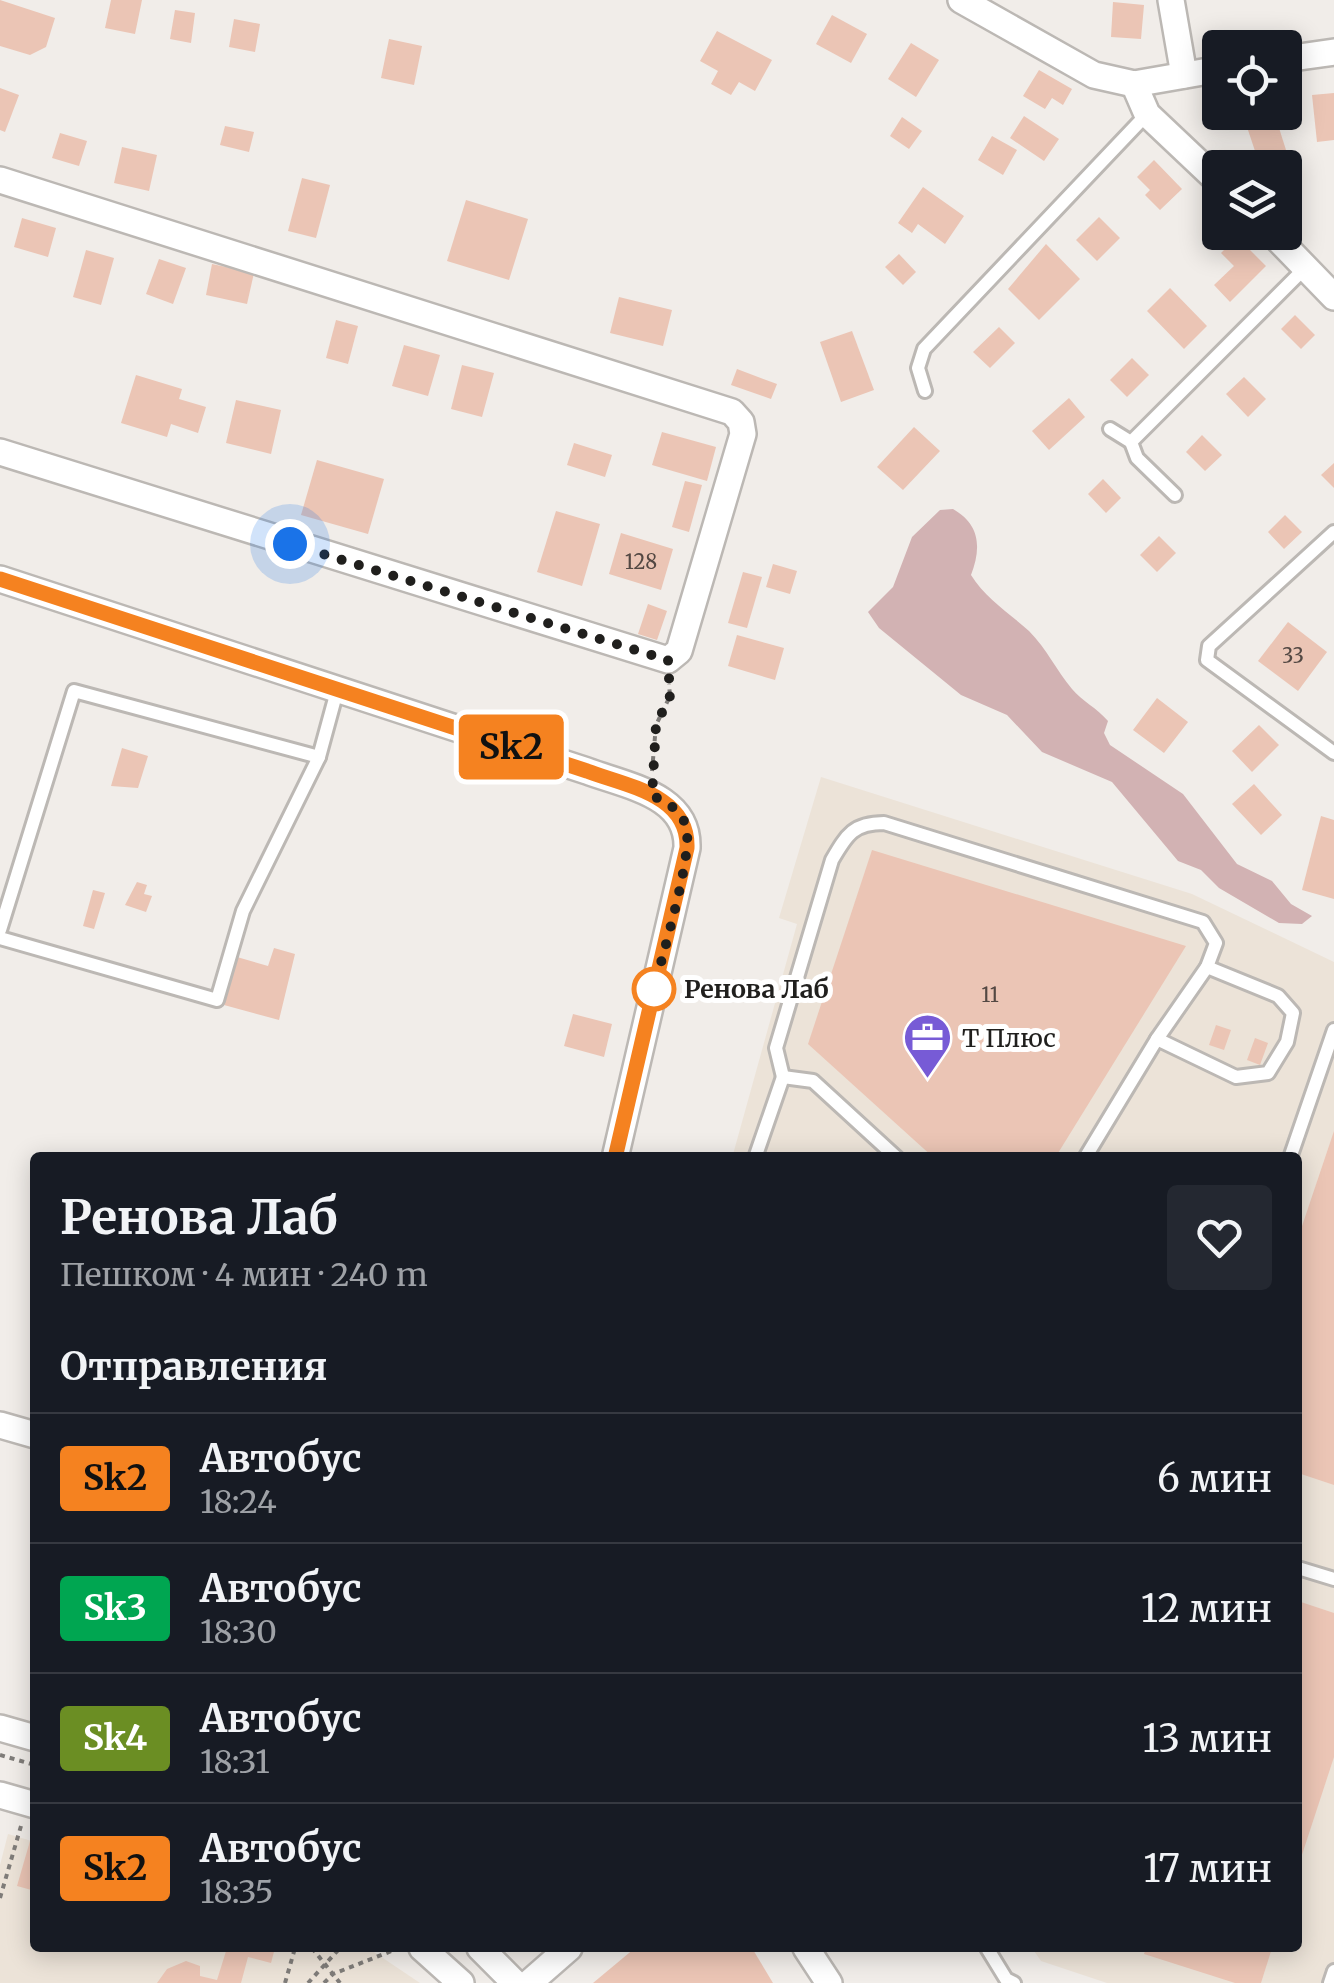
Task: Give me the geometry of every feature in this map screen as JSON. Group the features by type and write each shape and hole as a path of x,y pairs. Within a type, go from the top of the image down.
{"street":[{"path":"961,0 1094,75 1134,84 1202,72"},
{"path":"1171,0 1184,75"},
{"path":"1302,57 1334,52"},
{"path":"1134,84 1147,114 1202,166"},
{"path":"0,180 732,412 741,422 743,434 679,652 668,660 0,452"},
{"path":"1289,250 1334,297"},
{"path":"0,579 652,796 678,811 685,822 687,848 616,1152"},
{"path":"0,1426 30,1435"},
{"path":"0,1728 30,1737"},
{"path":"1,1800 28,1815"},
{"path":"426,1952 461,1983"},
{"path":"484,1952 515,1983"},
{"path":"529,1983 564,1952"},
{"path":"809,1952 829,1983"}],"lane":[{"path":"925,391 918,368 924,349 1147,114"},
{"path":"1131,442 1306,267"},
{"path":"1110,429 1131,442 1138,458 1175,495"},
{"path":"1334,532 1209,646 1207,660 1334,753"},
{"path":"0,930 74,690 319,757"},
{"path":"0,938 217,1000 243,912 319,757 337,691"},
{"path":"757,1152 783,1077 776,1048 832,860 846,834 861,823 884,823 1203,922 1216,943 1208,967 1156,1039 1089,1152"},
{"path":"1156,1039 1236,1077 1268,1073 1287,1042 1292,1014 1278,996 1208,967"},
{"path":"1292,1152 1334,1030"},
{"path":"783,1077 813,1081 890,1152"},
{"path":"1302,1569 1334,1580"},
{"path":"989,1952 1014,1983"},
{"path":"1330,1983 1334,1971"}],"path":[{"path":"652,796 656,725 670,696 668,660"},
{"path":"0,1755 30,1764"},
{"path":"0,1898 28,1815"},
{"path":"284,1983 295,1952"},
{"path":"315,1952 340,1983"},
{"path":"308,1983 335,1952"},
{"path":"324,1983 333,1974 389,1952"}],"shaded area":[{"path":"953,509 974,530 977,547 971,575 990,598 1029,631 1076,693 1108,721 1104,733 1110,745 1183,794 1237,864 1272,881 1291,904 1312,916 1302,924 1279,923 1219,888 1201,870 1178,861 1112,782 1042,752 1007,715 961,695 879,628 868,612 893,587 912,537 940,510"},
{"path":"821,777 1192,894 1334,962 1334,1983 1107,1983 1041,1961 1035,1952 1302,1952 1302,1152 734,1152 797,924 779,918"},
{"path":"8,1834 30,1841 30,1952 374,1952 420,1983 0,1983 0,1865"}],"building":[{"path":"0,0 55,18 46,47 30,55 0,46"},
{"path":"111,0 142,0 135,34 105,28"},
{"path":"1113,2 1144,5 1141,39 1111,37"},
{"path":"175,10 195,13 191,43 170,39"},
{"path":"832,15 867,34 851,63 816,44"},
{"path":"234,19 260,24 255,52 229,47"},
{"path":"717,31 772,60 755,91 739,82 731,95 711,84 718,71 700,61"},
{"path":"389,39 422,46 414,85 381,78"},
{"path":"911,43 939,60 916,97 888,79"},
{"path":"1039,70 1072,89 1063,105 1052,98 1045,109 1023,96"},
{"path":"0,88 19,95 5,132 0,130"},
{"path":"1334,93 1334,140 1317,142 1312,95"},
{"path":"1024,116 1059,139 1044,161 1010,138"},
{"path":"902,117 922,131 909,149 890,136"},
{"path":"225,126 254,132 249,152 220,145"},
{"path":"1248,130 1280,130 1286,150 1255,150"},
{"path":"60,133 87,141 79,166 52,158"},
{"path":"992,136 1017,150 1003,175 978,160"},
{"path":"122,147 157,155 149,191 114,183"},
{"path":"1154,160 1182,189 1160,210 1145,195 1150,190 1137,177"},
{"path":"302,178 330,185 316,238 288,231"},
{"path":"923,187 964,216 945,244 918,224 912,233 898,223"},
{"path":"466,200 528,219 509,280 447,261"},
{"path":"1099,217 1120,238 1097,261 1076,240"},
{"path":"22,218 56,228 48,257 14,247"},
{"path":"1046,244 1080,279 1039,320 1008,289"},
{"path":"86,250 114,258 101,305 73,297"},
{"path":"1250,250 1266,266 1230,302 1214,285 1234,266 1221,253"},
{"path":"899,254 916,272 903,285 885,267"},
{"path":"159,259 186,268 173,304 146,294"},
{"path":"212,264 254,273 247,304 206,295"},
{"path":"1170,288 1207,326 1184,349 1147,311"},
{"path":"619,297 672,310 663,346 610,333"},
{"path":"1295,315 1315,335 1301,349 1281,329"},
{"path":"336,320 358,326 348,364 326,358"},
{"path":"999,327 1015,343 990,368 973,352"},
{"path":"852,331 874,390 841,402 820,342"},
{"path":"404,345 440,355 428,396 392,386"},
{"path":"1132,358 1149,375 1127,397 1110,380"},
{"path":"462,365 494,373 482,417 451,409"},
{"path":"737,369 777,384 771,399 731,385"},
{"path":"136,375 182,389 179,399 206,407 198,433 171,424 167,437 121,423"},
{"path":"1244,377 1266,399 1248,417 1226,394"},
{"path":"1069,398 1085,417 1049,450 1032,431"},
{"path":"236,400 281,410 271,454 226,443"},
{"path":"914,427 940,451 903,490 877,467"},
{"path":"662,432 716,447 707,481 652,465"},
{"path":"1202,435 1222,455 1205,471 1186,452"},
{"path":"574,443 612,455 605,477 567,465"},
{"path":"317,460 384,479 368,534 301,515"},
{"path":"1334,463 1334,488 1321,475"},
{"path":"1103,479 1121,498 1106,513 1088,494"},
{"path":"685,481 702,485 689,532 672,527"},
{"path":"556,511 600,524 582,586 537,572"},
{"path":"1285,515 1302,532 1284,549 1268,532"},
{"path":"621,533 673,549 661,590 609,574"},
{"path":"1159,536 1176,553 1157,572 1140,555"},
{"path":"773,564 797,571 790,594 766,587"},
{"path":"743,572 762,577 747,628 728,623"},
{"path":"648,604 667,611 657,640 638,634"},
{"path":"1288,622 1327,652 1298,691 1258,661"},
{"path":"737,635 784,648 775,680 728,666"},
{"path":"1157,698 1188,722 1164,753 1133,730"},
{"path":"1259,725 1279,745 1252,772 1232,751"},
{"path":"122,748 148,756 138,788 111,786"},
{"path":"1254,784 1282,815 1261,835 1232,804"},
{"path":"1321,816 1334,820 1334,899 1302,890"},
{"name":"Ренова Лаб","path":"872,850 1186,946 1059,1152 927,1152 808,1044"},
{"path":"137,882 147,885 144,894 152,896 146,912 125,905"},
{"path":"93,890 105,893 94,929 83,926"},
{"path":"274,948 295,954 279,1020 224,1005 237,957 268,966"},
{"path":"573,1014 612,1024 604,1057 564,1046"},
{"path":"1216,1025 1231,1030 1224,1050 1209,1045"},
{"path":"1255,1038 1268,1043 1260,1065 1247,1060"},
{"path":"1334,1131 1334,1485 1302,1474 1302,1226"},
{"path":"1302,1602 1334,1613 1334,1757 1302,1855"},
{"path":"30,1841 30,1890 17,1886"},
{"path":"226,1952 274,1952 271,1963 248,1957 241,1983 157,1983 167,1969 186,1961 200,1966 200,1976 217,1980"},
{"path":"630,1952 754,1952 773,1983 593,1983"},
{"path":"1271,1952 1261,1983 1235,1983 1144,1954"}],"bus line":[{"name":"Sk2","path":"0,579 587,771 660,799 678,811 688,832 687,848 616,1152"}],"place":[{"name":"Ренова Лаб","path":"654,989"},
{"name":"Т Плюс","path":"927,1080"}],"route":[{"path":"290,544 653,659 668,660 670,696 656,725 652,796 678,811 688,832 654,989"}]}
